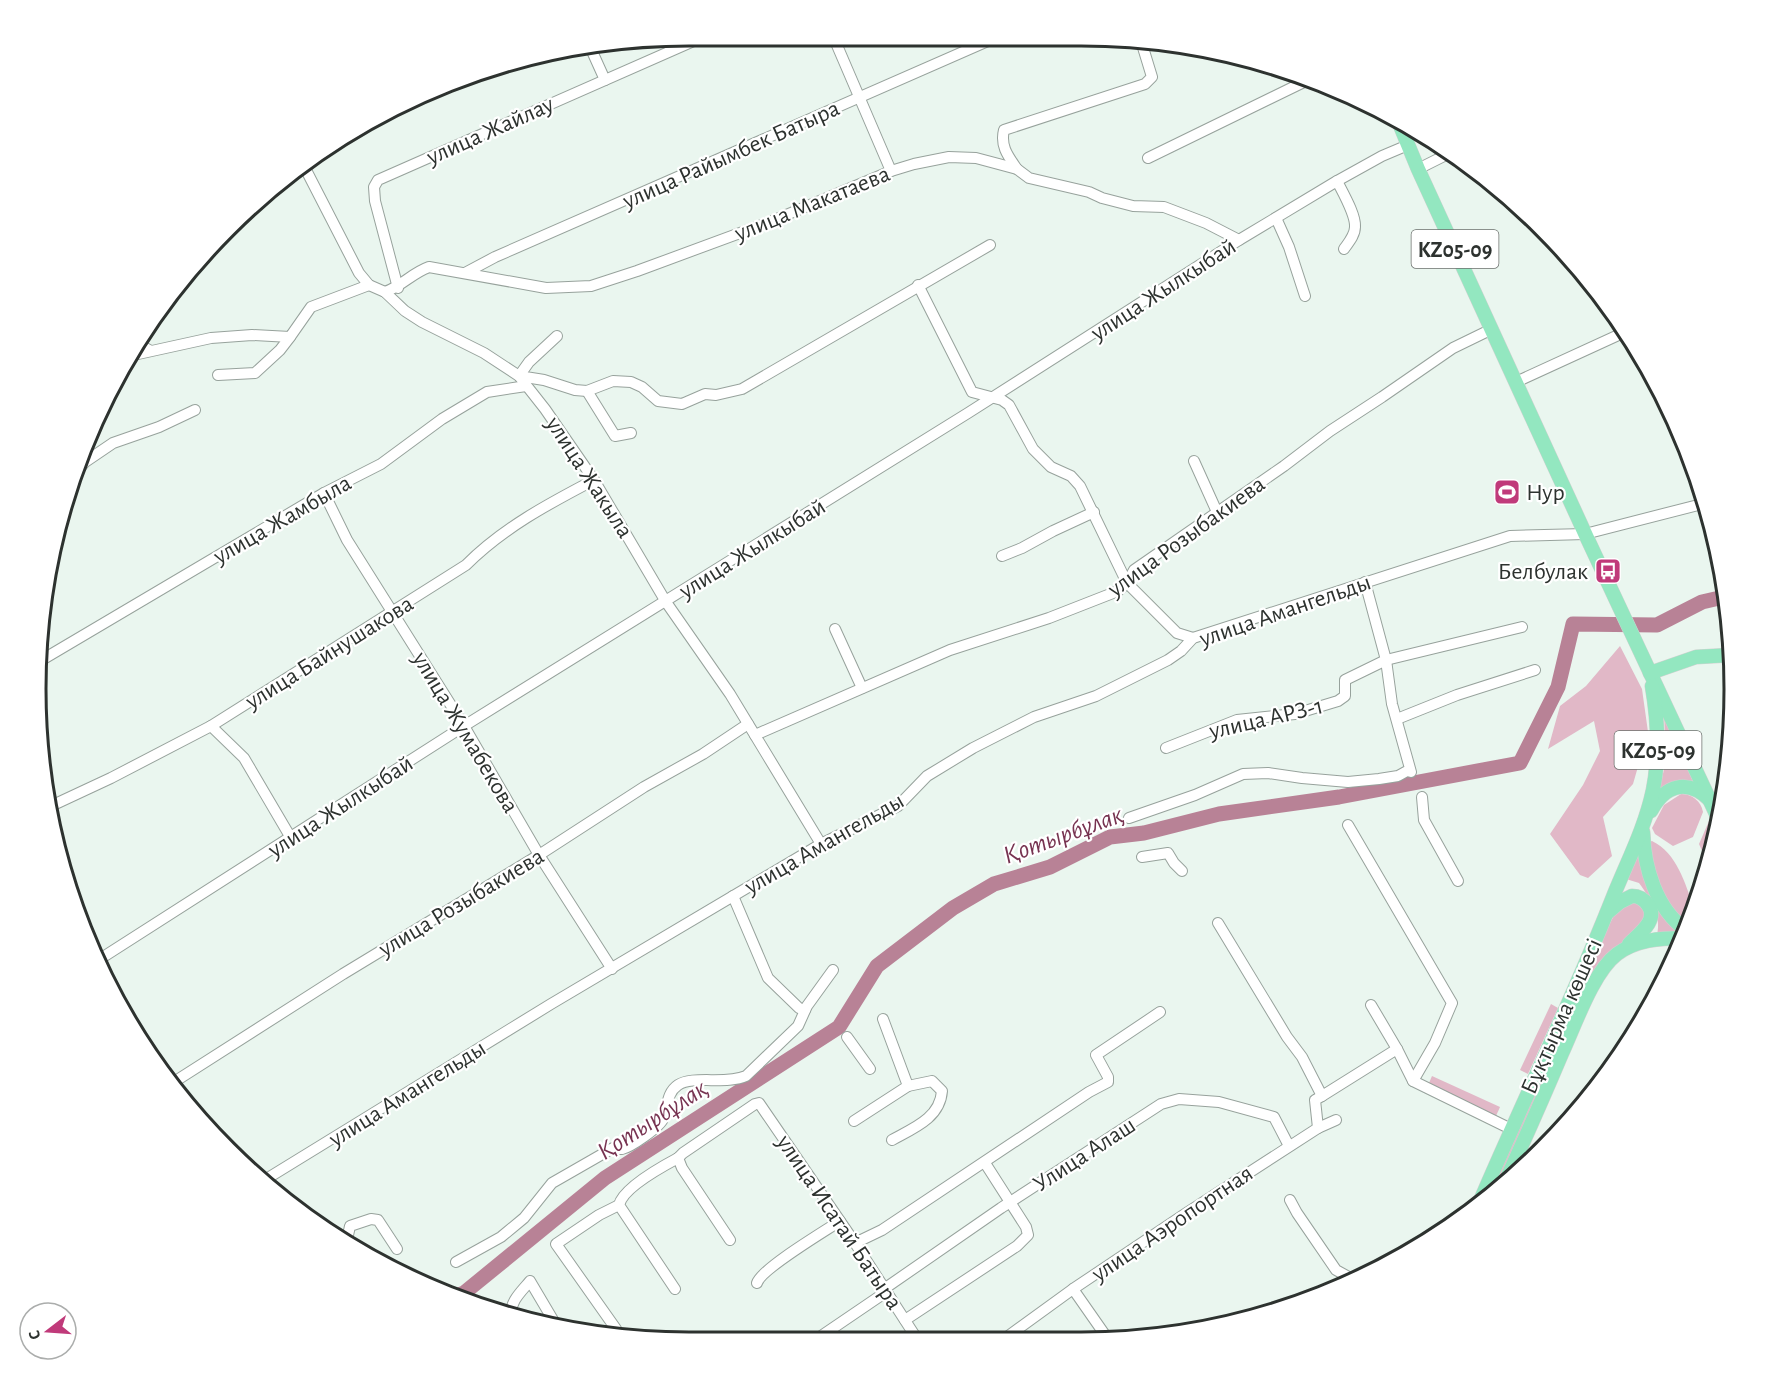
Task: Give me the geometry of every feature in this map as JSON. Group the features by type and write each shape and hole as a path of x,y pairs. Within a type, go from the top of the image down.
{"main road":[{"name":"KZ05-09","path":"1403,133 1585,534 1713,807"},
{"path":"1650,674 1696,657 1723,655"},
{"name":"KZ05-09","path":"1650,674 1656,713 1657,757 1652,792 1643,826 1646,858 1654,886 1667,910 1680,924"},
{"name":"KZ05-09","path":"1643,826 1656,803 1670,789 1683,787 1695,790 1711,802"},
{"name":"Бұқтырма көшесі","path":"1485,1190 1643,826"},
{"path":"1607,913 1626,898 1636,896 1646,903 1651,914 1648,924 1616,955"},
{"name":"Бұқтырма көшесі","path":"1512,1166 1587,997 1601,974 1616,955 1635,944 1662,938 1675,938"}],"street":[{"name":"улица Жайлау","path":"398,288 375,201 374,187 378,180 681,46"},
{"path":"837,46 891,171"},
{"name":"улица Райымбек Батыра","path":"465,273 495,257 976,46"},
{"path":"1017,169 1007,156 1002,140 1004,130 1146,84 1152,77 1144,50"},
{"path":"593,54 605,80"},
{"path":"1148,158 1298,85"},
{"name":"улица Жылкыбай","path":"105,956 464,726 968,413 1239,240 1337,181 1382,156 1408,145"},
{"name":"улица Макатаева","path":"385,292 398,288 416,272 429,267 546,288 591,286 767,223 891,171 949,157 976,158 1017,169 1029,178 1089,192 1132,206 1164,207 1206,223 1239,240"},
{"path":"1418,169 1442,157"},
{"path":"218,375 255,373 280,350 311,307 369,285 359,273 307,172"},
{"path":"1337,181 1356,225 1353,236 1344,249"},
{"path":"1276,218 1289,247 1305,296"},
{"path":"557,336 529,362 519,376 587,391 613,381 631,382 642,387 658,401 682,404 705,394 742,389 833,338 918,285 990,244"},
{"name":"улица Жакыла","path":"369,285 385,292 422,322 484,354 519,376 594,480 666,602 730,694 821,844"},
{"path":"918,285 972,392 968,413"},
{"name":"улица Розыбакиева","path":"755,735 774,729 862,688 950,651 1118,591 1127,583 1134,570 1330,431 1453,348 1492,329"},
{"path":"142,354 149,350 171,348 211,338 252,335 290,337"},
{"path":"1516,382 1618,336"},
{"path":"145,348 149,350"},
{"name":"улица Жамбыла","path":"48,657 324,493 381,464 442,419 487,392 526,386"},
{"path":"587,391 615,436 631,433"},
{"path":"972,392 1002,400 1009,405 1033,449 1051,467 1071,476 1080,486 1127,583 1177,633 1193,638"},
{"path":"89,459 112,443 159,427 195,410"},
{"path":"1194,461 1217,512"},
{"name":"улица Байнушакова","path":"57,803 211,726 466,565 501,534 545,506 594,480"},
{"name":"улица Жумабекова","path":"324,493 347,540 464,726 539,855 612,969"},
{"name":"улица Амангельды","path":"270,1177 551,1004 821,844 898,806 927,776 973,748 1034,717 1096,696 1168,660 1181,651 1193,638 1510,536 1585,534 1698,506"},
{"path":"1002,556 1023,548 1094,512"},
{"path":"1128,818 1195,795 1243,774 1268,773 1348,782 1398,776 1407,771 1411,772 1392,704 1386,660 1365,582"},
{"name":"улица АРЗ-1","path":"1166,748 1237,720 1295,714 1338,701 1346,696 1345,680 1386,660 1522,627"},
{"path":"836,629 862,688"},
{"path":"1397,719 1457,695 1535,670"},
{"name":"улица Розыбакиева","path":"178,1079 644,787 704,754 748,724"},
{"path":"211,726 244,758 291,838"},
{"path":"1422,797 1424,820 1458,881"},
{"path":"1348,825 1452,1003 1435,1043 1413,1081"},
{"path":"1142,857 1168,853 1182,871"},
{"path":"733,896 768,978 799,1008 805,1010"},
{"path":"1218,923 1287,1037 1302,1057 1322,1096"},
{"path":"456,1262 501,1237 524,1218 552,1183 613,1148 623,1149 644,1137 663,1121 667,1101 677,1085 687,1082 738,1079 746,1076 798,1026 805,1010 833,970"},
{"path":"1371,1005 1413,1081 1511,1129"},
{"path":"855,1243 882,1230 1089,1092 1108,1082 1108,1077 1096,1055 1160,1012"},
{"path":"884,1019 908,1086"},
{"path":"847,1037 870,1069"},
{"path":"1318,1128 1315,1100 1397,1049"},
{"path":"854,1121 908,1086 932,1081 942,1091 941,1103 930,1117 892,1140"},
{"name":"Улица Алаш","path":"826,1332 1010,1202 1161,1104 1179,1099 1219,1102 1274,1117 1289,1146"},
{"name":"улица Исатай Батыра","path":"678,1158 725,1123 759,1103 855,1243 912,1332"},
{"name":"улица Аэропортная","path":"1014,1332 1073,1289 1289,1146 1336,1120"},
{"path":"615,1328 556,1244 599,1215 619,1205 621,1199 637,1184 678,1158 682,1168 730,1240"},
{"path":"904,1320 1023,1241 1028,1235 1026,1227 984,1163"},
{"path":"1290,1200 1336,1270 1346,1276"},
{"path":"619,1205 675,1289"},
{"path":"348,1234 350,1226 371,1219 378,1220 397,1249"},
{"path":"757,1283 758,1278 782,1259 840,1221"},
{"path":"512,1307 515,1299 530,1281 552,1317"},
{"path":"1073,1289 1103,1332"}],"shaded area":[{"path":"1620,646 1642,689 1648,732 1633,784 1603,817 1612,856 1588,878 1580,875 1550,834 1583,785 1600,751 1594,721 1548,749 1560,706 1586,686"},
{"path":"1664,712 1694,784 1658,795 1666,761"},
{"path":"1681,794 1695,799 1703,812 1693,837 1673,846 1655,834 1652,828 1664,805"},
{"path":"1709,821 1703,854 1699,844"},
{"path":"1642,839 1645,873 1679,927 1677,934 1657,935 1658,921 1651,901 1639,883 1626,879"},
{"path":"1652,841 1661,846 1668,853 1683,879 1690,897 1682,918 1671,906 1660,887 1649,842"},
{"path":"1627,891 1638,892 1651,916 1591,980 1506,1172 1496,1180 1611,921"},
{"path":"1551,1004 1558,1008 1528,1074 1520,1070"},
{"path":"1432,1076 1500,1107 1496,1116 1429,1083"}],"waterway":[{"name":"Қотырбұлақ","path":"465,1292 605,1178 839,1027 877,966 953,908 994,884 1050,867 1110,837 1144,833 1219,814 1339,797 1520,763 1558,687 1573,624 1657,625 1702,602 1718,598"}],"place":[{"name":"Нур","path":"1507,492"},
{"name":"Белбулак","path":"1608,571"}]}
